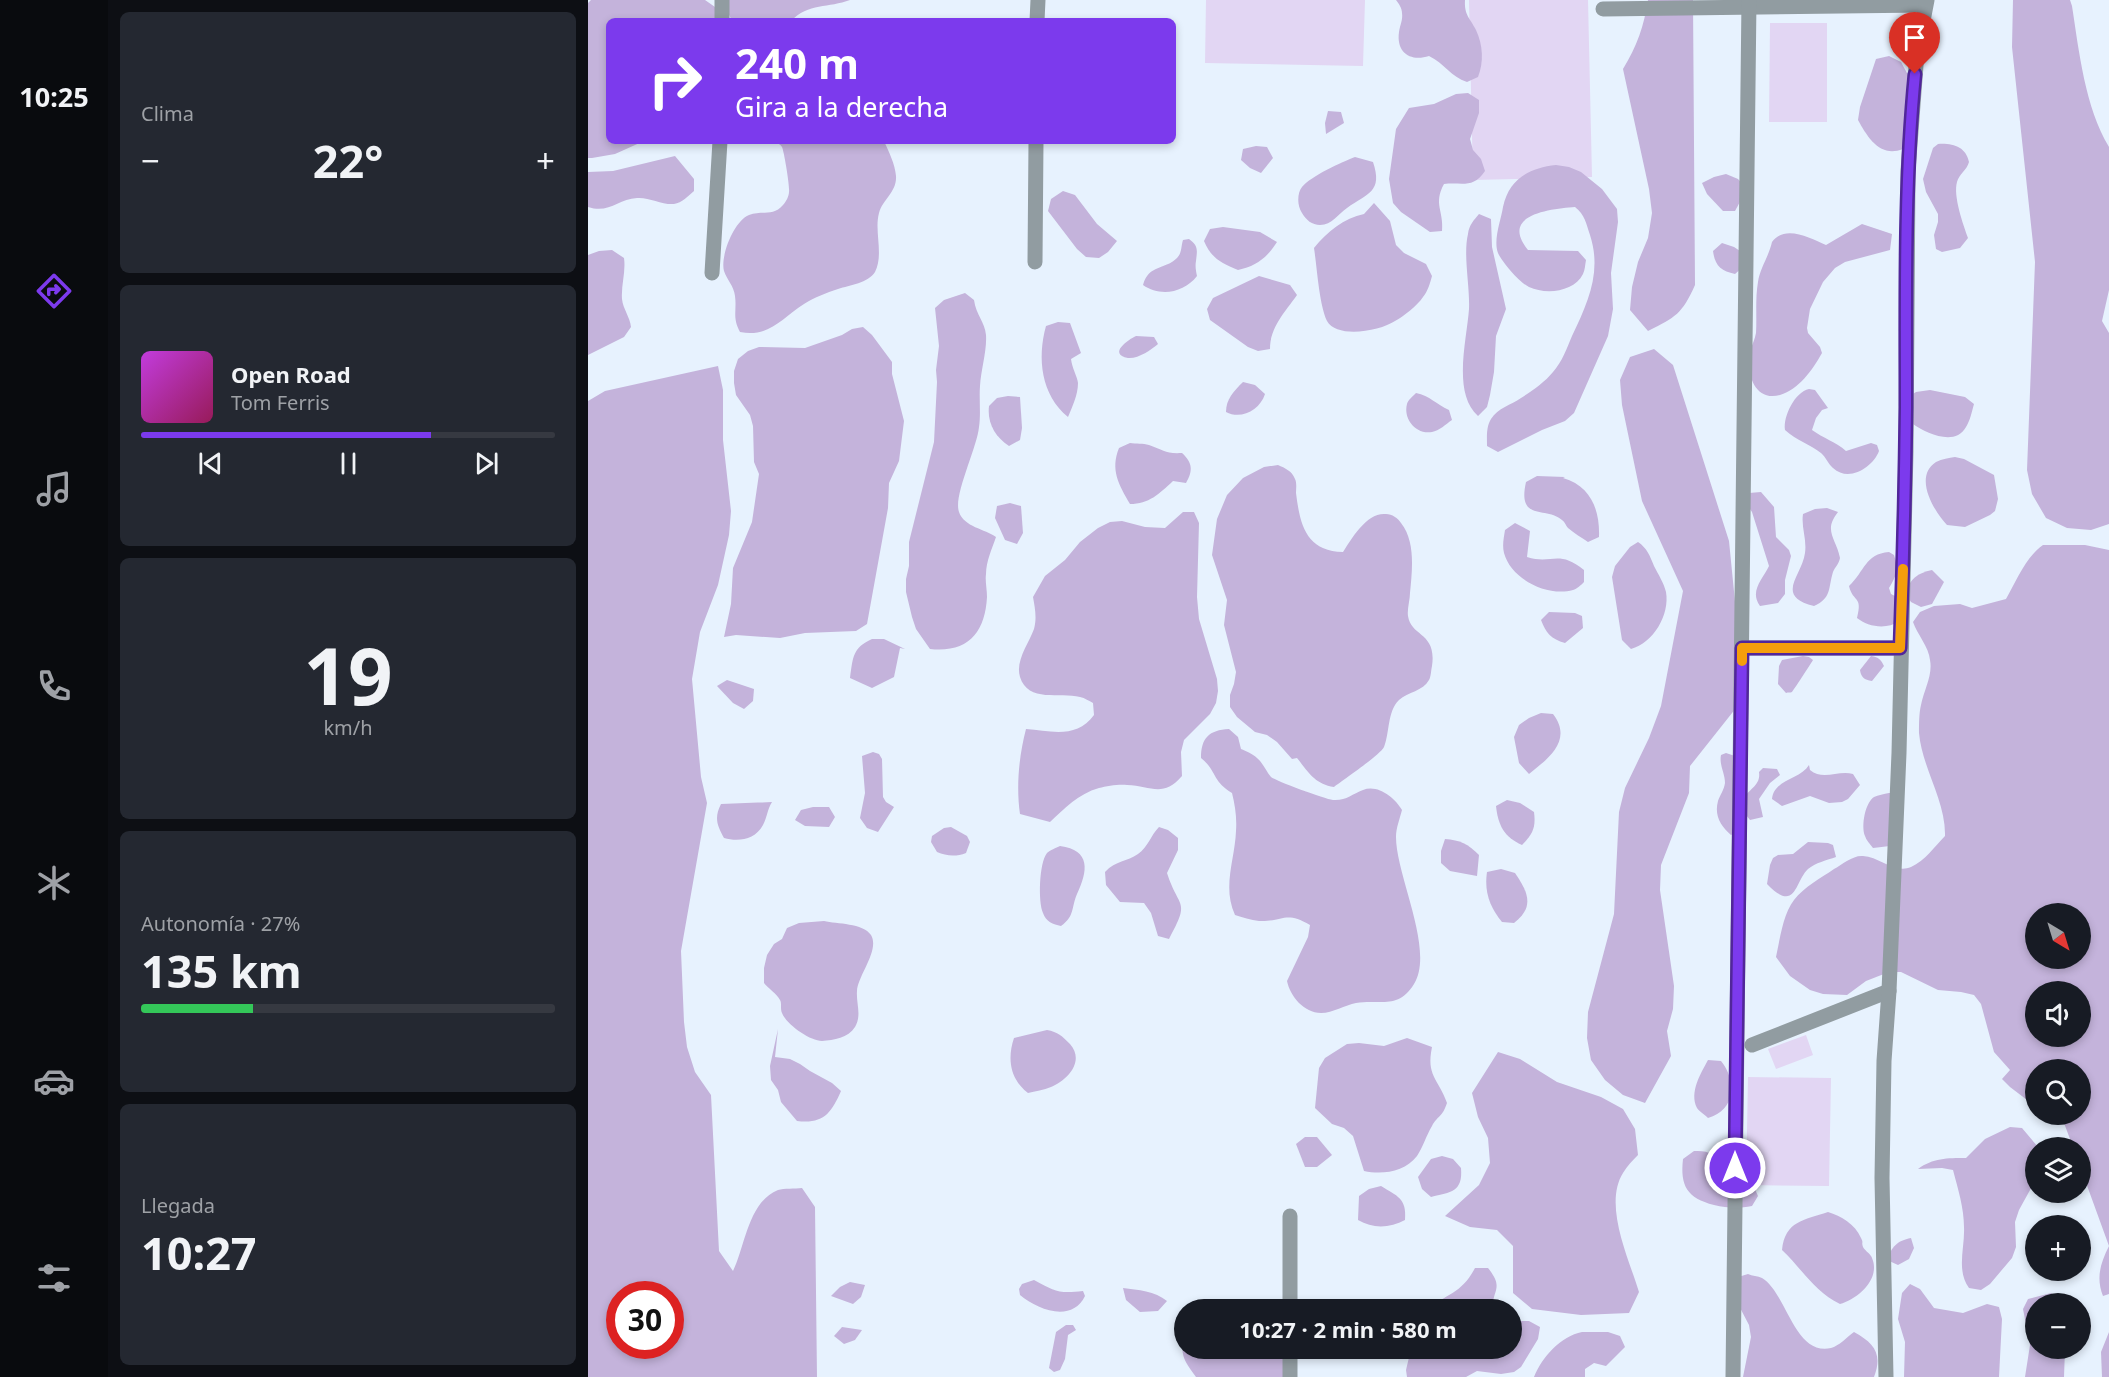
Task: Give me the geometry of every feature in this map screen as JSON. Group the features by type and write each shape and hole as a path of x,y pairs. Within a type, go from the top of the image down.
{"street":[{"path":"722,0 722,18"},
{"path":"1037,18 1038,0"},
{"path":"1603,9 1749,4 1926,3 1917,52 1908,171 1906,451 1899,753 1884,1061 1882,1178 1886,1377"},
{"path":"1733,1377 1749,4"},
{"path":"712,273 720,144"},
{"path":"1035,262 1036,144"},
{"path":"1742,648 1900,648"},
{"path":"1752,1045 1889,991"},
{"path":"1290,1216 1290,1299"},
{"path":"1290,1359 1290,1377"}],"shaded area":[{"path":"591,0 705,0 715,7 721,18 606,18 606,144 637,144 615,154 592,158 588,158 588,3"},
{"path":"725,0 850,0 804,11 794,18 731,18"},
{"path":"1206,0 1365,0 1363,66 1205,63"},
{"path":"1396,0 1465,0 1466,13 1476,30 1481,48 1482,59 1478,77 1467,82 1456,77 1429,56 1416,58 1406,54 1400,45 1399,32 1402,16 1401,8"},
{"path":"1469,0 1588,0 1592,177 1473,180"},
{"path":"1648,0 1693,0 1695,285 1677,314 1648,331 1630,310 1632,287 1638,262 1648,238 1652,213 1623,69 1639,36"},
{"path":"2013,0 2070,0 2089,97 2109,147 2109,290 2102,321 2109,333 2109,524 2091,530 2067,528 2046,518 2032,494 2027,470 2035,262 2012,47"},
{"path":"1770,23 1827,23 1827,122 1769,122"},
{"path":"1889,56 1901,62 1908,75 1903,149 1895,151 1881,149 1876,145 1858,120 1876,59"},
{"path":"1468,93 1479,100 1479,113 1470,139 1473,150 1481,159 1485,171 1481,177 1467,184 1444,184 1439,197 1442,231 1430,232 1401,212 1393,203 1389,179 1396,129 1409,108 1434,104 1456,94"},
{"path":"1328,111 1341,112 1344,123 1326,134 1325,123"},
{"path":"778,144 885,144 892,158 896,182 879,213 878,265 872,276 812,299 767,329 750,333 740,332 735,318 734,292 723,265 726,248 733,231 743,219 749,215 775,211 787,199 788,177 782,147"},
{"path":"1938,144 1949,144 1962,149 1969,162 1958,179 1956,188 1959,210 1968,238 1960,248 1942,252 1936,249 1934,235 1938,214 1926,192 1923,179 1933,148"},
{"path":"1256,146 1267,147 1273,158 1261,173 1250,168 1241,160 1243,149"},
{"path":"675,156 694,179 694,191 682,201 669,204 637,198 602,209 588,207 588,172 613,171"},
{"path":"1355,157 1373,162 1376,180 1372,191 1324,225 1310,222 1304,216 1298,203 1302,187 1319,174"},
{"path":"1556,165 1581,172 1602,189 1617,209 1618,222 1611,273 1613,309 1608,336 1574,413 1565,421 1498,452 1487,446 1489,422 1501,409 1550,376 1564,355 1592,287 1593,249 1585,219 1575,207 1542,212 1524,221 1520,228 1521,238 1528,250 1578,251 1586,260 1585,269 1573,285 1551,291 1529,287 1512,272 1498,253 1496,242 1498,230 1510,189 1515,182 1529,172"},
{"path":"1726,174 1738,179 1747,189 1735,211 1723,211 1707,194 1702,183"},
{"path":"1063,191 1075,195 1097,224 1117,241 1108,252 1099,258 1086,257 1077,249 1048,211 1051,199"},
{"path":"1374,203 1390,221 1396,245 1404,253 1426,264 1432,276 1425,295 1395,321 1379,328 1359,332 1340,330 1332,327 1324,314 1314,248 1336,227 1364,214"},
{"path":"1479,214 1491,219 1492,247 1506,309 1496,336 1494,372 1487,407 1478,416 1470,406 1465,394 1463,365 1469,309 1467,242 1469,228"},
{"path":"1862,224 1892,234 1890,250 1845,262 1835,268 1823,282 1810,309 1807,328 1822,353 1799,384 1780,395 1763,394 1753,383 1749,359 1756,333 1758,282 1772,242 1777,237 1791,233 1826,245"},
{"path":"1223,227 1260,232 1277,242 1260,260 1238,270 1217,259 1204,241 1210,229"},
{"path":"1189,239 1196,246 1197,251 1197,276 1192,282 1179,289 1164,292 1143,285 1153,270 1177,258 1181,252 1183,240"},
{"path":"1722,243 1734,247 1752,259 1735,274 1726,271 1717,264 1713,251"},
{"path":"612,250 624,258 622,299 631,327 624,337 588,355 588,255"},
{"path":"1259,276 1290,285 1297,295 1275,327 1270,349 1258,351 1248,347 1210,320 1207,309 1213,298"},
{"path":"965,293 974,300 985,330 986,341 980,386 979,427 958,505 959,512 965,521 996,537 987,564 986,610 978,630 972,638 955,648 930,649 916,629 906,592 909,542 934,442 939,346 935,308 944,300"},
{"path":"1058,322 1070,323 1081,353 1071,359 1078,383 1068,417 1052,398 1042,363 1046,326"},
{"path":"863,327 872,335 892,362 892,374 904,421 899,461 889,483 888,508 867,624 856,631 805,633 780,638 736,635 724,637 731,604 733,568 752,522 759,474 754,462 753,426 750,415 736,395 734,371 738,359 748,351 759,347 805,348 842,335 852,329"},
{"path":"1136,336 1154,337 1158,344 1136,357 1122,356 1119,350"},
{"path":"1654,349 1673,365 1729,541 1739,642 1736,708 1690,766 1689,793 1661,865 1660,890 1674,986 1673,1009 1667,1031 1671,1056 1645,1103 1623,1095 1605,1080 1591,1060 1587,1038 1588,1012 1614,914 1619,812 1625,788 1649,738 1661,706 1683,591 1642,501 1622,405 1620,380 1630,357"},
{"path":"718,366 723,390 723,440 731,511 729,535 718,585 700,632 692,679 701,777 707,803 681,951 684,1022 687,1047 695,1072 711,1095 719,1251 733,1271 754,1215 768,1196 780,1189 802,1188 815,1207 817,1377 588,1377 588,401 605,391"},
{"path":"1243,382 1255,385 1265,394 1263,400 1254,409 1244,414 1226,412 1229,399"},
{"path":"1809,389 1815,390 1828,408 1822,410 1816,418 1812,430 1846,451 1871,443 1877,445 1879,451 1872,463 1853,473 1839,472 1821,453 1785,430 1786,418 1791,405 1799,395"},
{"path":"1930,390 1965,397 1974,404 1969,422 1961,433 1948,437 1940,436 1913,424 1910,396 1916,392"},
{"path":"1416,393 1449,410 1452,420 1432,432 1421,431 1412,425 1406,410 1408,401"},
{"path":"1020,397 1022,428 1020,440 1009,446 993,429 989,418 989,406 997,398"},
{"path":"1130,443 1147,444 1168,452 1182,453 1191,467 1186,483 1173,481 1148,500 1130,504 1119,484 1115,463 1119,448"},
{"path":"1955,457 1964,459 1994,475 1998,499 1995,511 1965,527 1947,525 1932,503 1926,485 1929,468 1943,459"},
{"path":"1278,465 1294,476 1303,525 1307,534 1321,547 1343,552 1366,521 1379,514 1390,515 1400,521 1409,539 1412,557 1408,616 1410,623 1431,647 1433,655 1430,679 1419,689 1399,700 1392,710 1384,747 1381,751 1334,787 1317,780 1297,758 1292,759 1277,742 1267,735 1255,732 1237,717 1230,707 1230,695 1236,672 1224,625 1227,600 1212,555 1217,519 1227,495 1243,478 1264,467"},
{"path":"1537,476 1565,477 1563,478 1581,487 1592,500 1598,518 1599,537 1588,542 1555,516 1529,508 1524,495 1526,482"},
{"path":"1761,492 1774,507 1776,537 1789,550 1791,556 1785,580 1785,594 1778,603 1760,606 1756,590 1769,566 1752,512 1746,503 1749,493"},
{"path":"1010,503 1021,506 1023,533 1017,544 1005,540 995,518 997,506"},
{"path":"1827,508 1838,512 1831,524 1831,530 1840,558 1833,572 1827,596 1814,606 1795,597 1793,584 1805,553 1803,514 1815,509"},
{"path":"1183,512 1194,512 1199,523 1197,597 1199,619 1217,679 1218,691 1216,703 1210,714 1184,740 1181,752 1182,776 1175,783 1163,789 1120,785 1091,791 1072,802 1050,822 1020,814 1019,771 1026,729 1072,731 1087,723 1094,715 1093,703 1084,698 1046,695 1030,690 1024,685 1020,677 1019,665 1035,625 1033,597 1045,576 1098,528 1110,522 1122,521 1145,527 1165,528"},
{"path":"1515,523 1530,531 1527,557 1568,560 1584,570 1584,582 1573,590 1552,591 1531,584 1522,578 1514,571 1503,550 1505,530"},
{"path":"1638,542 1648,552 1666,592 1667,601 1662,619 1653,634 1639,646 1631,649 1622,640 1612,577 1615,566 1630,547"},
{"path":"2043,545 2085,545 2109,550 2109,1246 2091,1196 2091,1137 2069,1137 2065,1125 2091,1125 2091,1059 2025,1059 2025,1098 2002,1079 2010,1070 1994,1052 1981,1004 1974,995 1938,990 1901,972 1889,972 1866,981 1847,995 1823,994 1810,990 1790,976 1776,957 1782,927 1790,906 1798,895 1813,883 1848,860 1859,856 1869,857 1893,867 1905,869 1911,867 1925,857 1945,836 1942,810 1924,759 1919,733 1920,708 1931,666 1927,650 1913,622 1920,612 1934,606 1960,604 1972,608 2006,599 2031,556"},
{"path":"1889,552 1894,555 1897,568 1889,588 1891,594 1901,599 1899,621 1889,626 1872,625 1857,618 1858,602 1849,586 1870,560 1881,553"},
{"path":"1932,570 1944,582 1932,604 1921,607 1911,602 1905,592 1915,577"},
{"path":"1549,612 1575,613 1582,616 1583,628 1565,643 1556,640 1547,632 1541,620"},
{"path":"872,639 884,639 905,649 900,648 894,677 872,688 850,678 857,650"},
{"path":"1803,656 1813,660 1792,692 1786,693 1778,684 1779,666 1782,660"},
{"path":"1871,656 1879,659 1884,666 1872,681 1863,678 1860,670"},
{"path":"727,680 754,689 753,701 744,709 733,703 717,686"},
{"path":"1541,713 1553,714 1559,723 1559,740 1551,755 1529,774 1519,763 1514,737 1519,725"},
{"path":"1229,729 1238,737 1241,749 1257,758 1275,779 1333,800 1345,798 1363,790 1374,789 1386,793 1402,810 1396,834 1398,853 1418,933 1420,952 1419,970 1414,984 1402,997 1388,1002 1356,1003 1325,1013 1309,1010 1295,998 1287,981 1308,937 1310,925 1289,917 1259,921 1235,915 1231,904 1229,884 1236,826 1232,793 1221,784 1201,758 1201,751 1208,736 1216,731"},
{"path":"873,752 879,754 882,759 883,797 894,807 878,832 867,828 860,818 865,793 862,756"},
{"path":"1726,753 1738,757 1737,832 1731,835 1721,824 1717,811 1725,783 1721,755"},
{"path":"1809,765 1810,770 1820,775 1853,774 1860,785 1848,799 1842,802 1829,803 1810,796 1782,806 1772,799 1777,787 1800,774"},
{"path":"1763,768 1777,769 1780,775 1770,783 1759,799 1763,817 1750,820 1746,815 1744,798 1757,783 1759,772"},
{"path":"1895,793 1890,846 1873,848 1864,832 1866,809 1874,797"},
{"path":"1507,800 1520,803 1534,812 1533,830 1522,845 1506,834 1498,819 1496,806"},
{"path":"772,802 763,825 756,834 740,840 724,838 717,821 721,804"},
{"path":"829,807 835,817 829,827 805,826 795,820 801,810"},
{"path":"951,827 967,836 970,842 966,853 947,855 940,853 931,842 932,836 944,828"},
{"path":"1159,827 1168,830 1178,838 1178,850 1167,873 1181,910 1169,939 1158,936 1151,913 1144,903 1120,902 1106,885 1105,872 1113,865 1134,857"},
{"path":"1445,839 1464,843 1479,855 1477,876 1450,871 1441,863 1441,851"},
{"path":"1808,842 1833,845 1836,857 1808,869 1794,892 1789,896 1784,896 1767,884 1773,858 1778,855 1793,854"},
{"path":"1060,846 1077,852 1082,857 1085,870 1071,915 1061,926 1050,922 1044,916 1040,892 1044,858 1048,852"},
{"path":"1501,869 1515,873 1526,893 1525,911 1514,923 1502,922 1494,911 1487,893 1487,872"},
{"path":"824,921 862,928 871,935 873,948 858,985 858,1018 855,1027 845,1036 822,1041 805,1035 784,1017 780,1000 764,983 764,968 767,955 774,944 782,939 787,928 799,923"},
{"path":"778,1029 775,1057 790,1059 800,1064 841,1091 834,1106 820,1119 797,1121 781,1102 778,1090 771,1080 770,1066"},
{"path":"1047,1030 1060,1035 1070,1044 1076,1057 1075,1063 1068,1075 1057,1084 1028,1093 1017,1081 1012,1068 1011,1053 1014,1038"},
{"path":"1806,1035 1813,1055 1776,1069 1768,1049"},
{"path":"1407,1038 1432,1047 1432,1071 1447,1103 1432,1126 1419,1153 1406,1166 1378,1173 1364,1171 1353,1136 1344,1128 1332,1124 1315,1108 1319,1068 1325,1058 1347,1044 1384,1046"},
{"path":"1498,1052 1520,1059 1557,1082 1601,1097 1623,1109 1635,1129 1638,1155 1623,1173 1616,1200 1624,1248 1639,1292 1629,1313 1581,1315 1532,1309 1513,1293 1513,1246 1497,1230 1470,1227 1445,1216 1479,1185 1490,1163 1488,1138 1478,1117 1472,1093"},
{"path":"1708,1060 1721,1061 1730,1077 1731,1094 1724,1109 1708,1118 1697,1108 1694,1096 1697,1083"},
{"path":"1748,1077 1831,1078 1829,1186 1746,1185"},
{"path":"2010,1127 2022,1128 2030,1137 2025,1137 2025,1199 2015,1222 2016,1247 2012,1258 1990,1284 1981,1290 1969,1288 1963,1274 1964,1220 1953,1170 1918,1169 1935,1161 1966,1158 1985,1139"},
{"path":"1305,1137 1317,1137 1332,1155 1317,1167 1305,1167 1296,1144"},
{"path":"1694,1151 1716,1156 1738,1179 1753,1185 1758,1196 1752,1206 1737,1208 1719,1206 1697,1199 1687,1190 1683,1177 1683,1159"},
{"path":"1442,1156 1453,1159 1461,1168 1460,1182 1454,1190 1431,1197 1422,1189 1418,1177 1431,1159"},
{"path":"1381,1186 1403,1202 1405,1220 1393,1225 1382,1226 1370,1225 1358,1220 1359,1196 1369,1189"},
{"path":"1828,1212 1843,1218 1855,1229 1874,1266 1871,1280 1866,1287 1854,1298 1840,1304 1816,1287 1782,1250 1787,1233 1792,1227 1804,1220"},
{"path":"1911,1238 1914,1248 1909,1259 1898,1265 1887,1260 1896,1245"},
{"path":"2109,1246 2109,1294 2103,1296 2099,1277"},
{"path":"1475,1268 1488,1268 1497,1284 1494,1299 1442,1299 1459,1288"},
{"path":"1748,1274 1762,1278 1771,1286 1792,1322 1808,1343 1818,1348 1831,1348 1854,1332 1867,1340 1877,1356 1877,1369 1874,1377 1743,1377 1751,1337 1749,1325 1737,1302 1735,1278"},
{"path":"1034,1280 1057,1291 1083,1291 1085,1296 1079,1304 1063,1312 1045,1309 1020,1295 1019,1289 1022,1284"},
{"path":"850,1282 865,1285 861,1297 853,1304 831,1296 840,1287"},
{"path":"1910,1284 1920,1289 1934,1308 1963,1313 1987,1304 1999,1307 2002,1319 1999,1377 1904,1377 1905,1342 1898,1319 1902,1293"},
{"path":"1123,1288 1152,1293 1167,1301 1158,1311 1140,1312 1126,1300"},
{"path":"1522,1321 1529,1321 1540,1327 1538,1339 1521,1367 1514,1372 1501,1374 1477,1371 1466,1377 1407,1377 1409,1359 1522,1359"},
{"path":"1066,1325 1073,1325 1076,1330 1068,1335 1065,1359 1060,1370 1054,1372 1049,1368 1056,1332"},
{"path":"842,1327 862,1330 855,1340 844,1344 834,1336"},
{"path":"1608,1332 1620,1336 1625,1347 1606,1366 1594,1363 1585,1369 1585,1377 1534,1377 1553,1348 1574,1334"},
{"path":"2109,1332 2109,1377 2102,1377 2101,1352"},
{"path":"1185,1359 1296,1359 1297,1377 1196,1377"},
{"path":"2028,1359 2065,1359 2064,1377 2025,1377"}],"slow traffic":[{"path":"1742,661 1742,648 1900,648 1903,569"}],"route":[{"path":"1735,1168 1742,648 1900,648 1906,451 1906,230 1915,74"}]}
